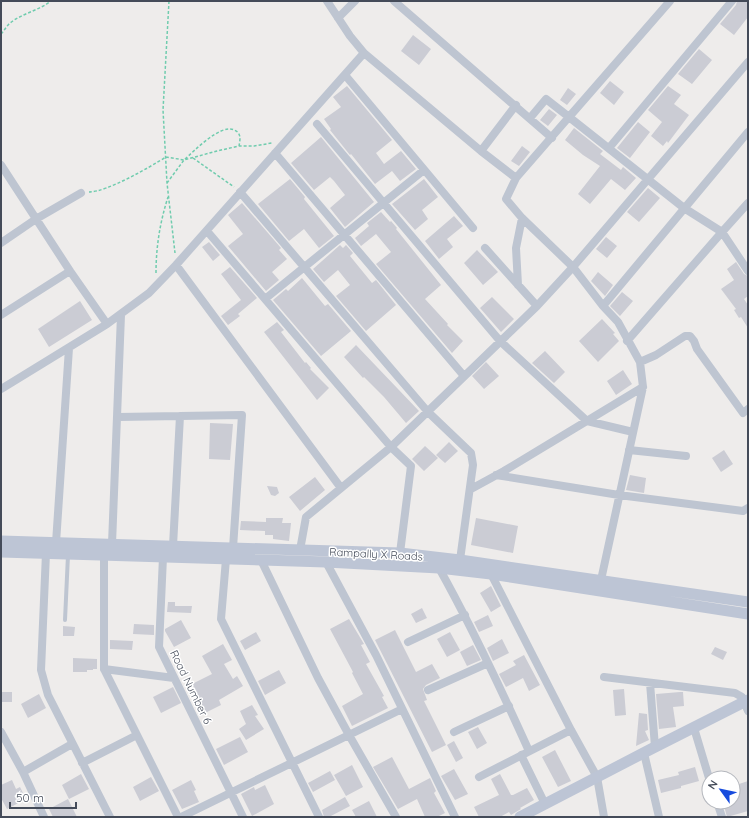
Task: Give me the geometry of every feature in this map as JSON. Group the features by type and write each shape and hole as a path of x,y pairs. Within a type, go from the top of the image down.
{"main road":[{"name":"Rampally X Roads","path":"1,541 400,553 460,560 748,602"},
{"path":"1,552 326,562 439,568 491,574 748,614"},
{"path":"520,817 541,810 597,777 655,747 747,704"}],"street":[{"path":"327,1 364,53 481,151 516,178"},
{"path":"338,18 355,1"},
{"path":"394,1 486,82 516,105 552,138"},
{"path":"601,580 643,387 640,362 627,341 618,322 603,306 573,267 522,218 506,199 516,178 670,1"},
{"path":"609,148 732,1"},
{"path":"1,389 121,315 156,285 176,265 364,53"},
{"path":"300,550 306,517 391,447 537,306 573,267 748,62"},
{"path":"345,75 473,228"},
{"path":"530,118 546,98 684,208 722,232 748,271"},
{"path":"481,151 516,105"},
{"path":"316,124 500,342 587,421 633,432"},
{"path":"603,306 748,132"},
{"path":"275,153 464,376"},
{"path":"2,169 107,324"},
{"path":"265,298 424,170"},
{"path":"240,192 428,412 471,453 473,465 471,489 460,560"},
{"path":"1,243 36,219 81,193"},
{"path":"627,341 748,202"},
{"path":"518,285 516,248 522,218"},
{"path":"207,230 391,447 411,466 400,553"},
{"path":"485,248 537,306"},
{"path":"176,265 341,488"},
{"path":"1,315 70,270"},
{"path":"112,544 121,315"},
{"path":"640,362 656,354 684,336 690,336 697,349 731,398 743,413 747,412"},
{"path":"56,543 69,348"},
{"path":"471,489 643,387"},
{"path":"118,418 242,415 233,548"},
{"path":"173,546 180,416"},
{"path":"629,450 686,456"},
{"path":"496,475 619,495 743,511 748,508"},
{"path":"46,553 41,670 48,695 110,817"},
{"path":"104,556 104,669 179,817 402,709"},
{"name":"Road Number 6","path":"163,557 160,647 243,817"},
{"path":"226,559 221,619 319,817"},
{"path":"261,560 318,678 396,817"},
{"path":"326,562 376,655 455,817"},
{"path":"439,568 465,615 529,751"},
{"path":"491,574 571,730 597,777 604,817"},
{"path":"408,642 465,615"},
{"path":"428,690 488,664"},
{"path":"104,669 174,678"},
{"path":"604,677 735,692 740,695 747,704"},
{"path":"650,683 655,747"},
{"path":"454,732 509,706"},
{"path":"694,728 707,770"},
{"path":"479,777 571,730"},
{"path":"1,732 23,772 44,817"},
{"path":"82,762 137,735"},
{"path":"23,772 72,744"},
{"path":"644,753 659,817"},
{"path":"521,755 541,810"}],"lane":[{"path":"65,620 68,555"}],"path":[{"path":"1,34 9,24 22,16 42,8 51,1"},
{"path":"169,1 162,110 167,183 176,265"},
{"path":"167,183 184,160 204,143 225,129 231,128 239,133 241,138 239,146"},
{"path":"81,193 94,192 112,185 149,168 166,157 184,160 239,146 254,146 288,139"},
{"path":"192,158 240,192"},
{"path":"156,285 156,256 162,218 169,195"}],"building":[{"path":"737,1 748,1 748,17 734,35 720,24 736,5"},
{"path":"413,35 431,49 419,65 401,51"},
{"path":"699,49 712,60 692,84 678,74"},
{"path":"610,81 624,92 614,105 600,93"},
{"path":"347,86 392,140 376,153 384,164 401,151 416,169 400,181 392,171 375,184 330,130 331,129 324,119 341,107 333,97"},
{"path":"668,86 681,95 674,104 689,115 668,143 667,141 663,146 651,136 662,122 648,110"},
{"path":"568,88 576,94 567,105 560,100"},
{"path":"549,109 557,115 548,126 540,120"},
{"path":"638,122 650,132 630,158 617,148"},
{"path":"574,128 603,151 600,154 621,170 623,167 636,178 625,190 611,179 590,204 578,194 600,166 583,155 565,140"},
{"path":"321,137 374,202 345,227 330,208 345,195 334,181 330,177 314,190 291,163"},
{"path":"522,146 530,152 519,166 511,161"},
{"path":"290,179 334,236 319,248 304,229 289,241 258,204"},
{"path":"424,179 438,197 422,210 428,219 415,230 392,204"},
{"path":"648,188 660,198 639,222 627,212"},
{"path":"242,203 281,248 279,250 287,259 272,272 279,280 266,291 228,246 243,234 228,215"},
{"path":"381,212 397,228 396,229 441,285 425,299 463,341 452,353 376,264 391,252 376,234 361,246 355,238 369,226 367,223"},
{"path":"454,216 463,226 447,239 453,247 439,259 425,241"},
{"path":"606,237 617,246 607,258 596,249"},
{"path":"209,242 220,255 213,261 202,247"},
{"path":"340,245 343,248 346,245 353,253 350,256 372,283 376,280 396,305 366,331 336,296 350,285 338,270 324,282 313,269"},
{"path":"477,250 498,272 483,285 464,263"},
{"path":"736,262 744,274 748,276 748,296 744,299 748,305 748,328 741,317 739,318 734,310 736,309 721,289 734,280 727,269"},
{"path":"230,267 257,298 238,314 240,316 228,325 221,316 241,300 221,274"},
{"path":"598,272 613,285 605,296 591,281"},
{"path":"302,278 325,306 328,304 351,331 321,356 273,300 286,289 288,291"},
{"path":"622,292 633,301 620,316 610,306"},
{"path":"492,297 514,319 501,332 480,308"},
{"path":"80,301 92,320 49,347 38,329"},
{"path":"602,319 615,333 613,334 619,341 598,362 579,341"},
{"path":"277,322 284,330 281,332 305,363 306,362 311,368 310,369 329,388 317,400 264,332"},
{"path":"356,345 419,411 406,423 384,397 364,377 363,378 344,357"},
{"path":"545,351 565,372 554,383 532,363"},
{"path":"486,362 499,376 484,389 472,376"},
{"path":"623,370 632,384 616,395 607,381"},
{"path":"210,423 233,424 230,460 209,459"},
{"path":"449,442 458,451 445,463 436,455"},
{"path":"425,446 438,458 424,471 412,459"},
{"path":"724,450 733,464 721,472 712,458"},
{"path":"630,475 646,478 644,493 626,490"},
{"path":"315,477 325,490 300,511 289,497"},
{"path":"267,486 277,487 279,493 275,496 271,495"},
{"path":"266,518 283,518 282,523 291,523 289,541 273,539 273,535 265,535 265,531 240,530 241,521 266,522"},
{"path":"476,518 518,526 513,553 471,545"},
{"path":"491,586 501,606 491,612 480,593"},
{"path":"168,602 175,602 175,606 192,606 191,613 167,612"},
{"path":"422,608 427,618 416,623 411,614"},
{"path":"488,615 493,626 479,632 474,622"},
{"path":"349,619 364,644 361,645 370,662 366,664 384,696 382,697 388,708 352,726 342,706 363,694 330,629"},
{"path":"181,620 191,638 174,647 165,629"},
{"path":"134,624 154,625 154,635 133,634"},
{"path":"63,626 75,627 74,636 63,636"},
{"path":"395,630 416,672 432,664 440,678 426,685 423,689 427,700 424,701 446,745 432,752 375,640"},
{"path":"256,632 261,641 245,650 240,641"},
{"path":"450,632 460,650 447,657 437,639"},
{"path":"502,639 509,653 493,661 487,648"},
{"path":"110,640 133,641 132,650 110,649"},
{"path":"223,644 232,660 224,664 233,679 237,676 243,686 219,700 221,705 203,714 197,701 200,700 192,684 212,674 202,656"},
{"path":"473,645 481,660 467,666 460,652"},
{"path":"715,647 727,652 723,660 711,654"},
{"path":"524,655 540,685 529,691 523,678 506,687 499,674 516,665 513,661"},
{"path":"73,658 97,659 97,669 87,670 87,672 73,672"},
{"path":"279,670 286,683 265,695 258,681"},
{"path":"173,687 181,703 161,713 153,697"},
{"path":"624,689 626,715 615,716 613,690"},
{"path":"1,692 12,692 12,702 1,702"},
{"path":"683,692 684,706 673,707 676,727 659,729 656,694"},
{"path":"39,694 46,708 28,718 21,704"},
{"path":"252,705 258,715 255,716 264,729 246,740 239,729 246,724 240,711"},
{"path":"639,713 647,714 648,730 645,731 649,740 636,746"},
{"path":"478,727 487,743 477,749 468,732"},
{"path":"240,737 248,752 224,765 216,749"},
{"path":"454,741 463,758 456,762 447,745"},
{"path":"555,750 571,781 558,787 542,757"},
{"path":"392,757 409,789 430,778 436,791 434,793 445,813 437,817 425,817 417,799 398,809 373,767"},
{"path":"352,765 363,787 346,796 334,775"},
{"path":"695,767 699,781 681,786 681,788 661,793 658,780 679,775 678,772"},
{"path":"454,769 468,794 455,800 441,776"},
{"path":"330,771 335,780 313,792 308,783"},
{"path":"81,774 89,789 69,799 62,785"},
{"path":"500,774 511,795 527,788 534,800 511,815 509,812 500,817 479,817 474,807 499,795 491,779"},
{"path":"151,777 159,791 140,801 133,787"},
{"path":"12,780 16,789 20,787 26,799 7,809 1,798 1,785"},
{"path":"191,780 196,790 194,791 199,802 182,809 172,790"},
{"path":"748,781 748,811 727,817 725,810 741,810 741,783"},
{"path":"265,785 274,804 252,816 241,794 254,787 255,790"},
{"path":"345,797 350,806 329,817 324,817 322,810"},
{"path":"68,799 77,817 53,817 49,809"},
{"path":"369,801 377,817 356,817 352,810"}]}
